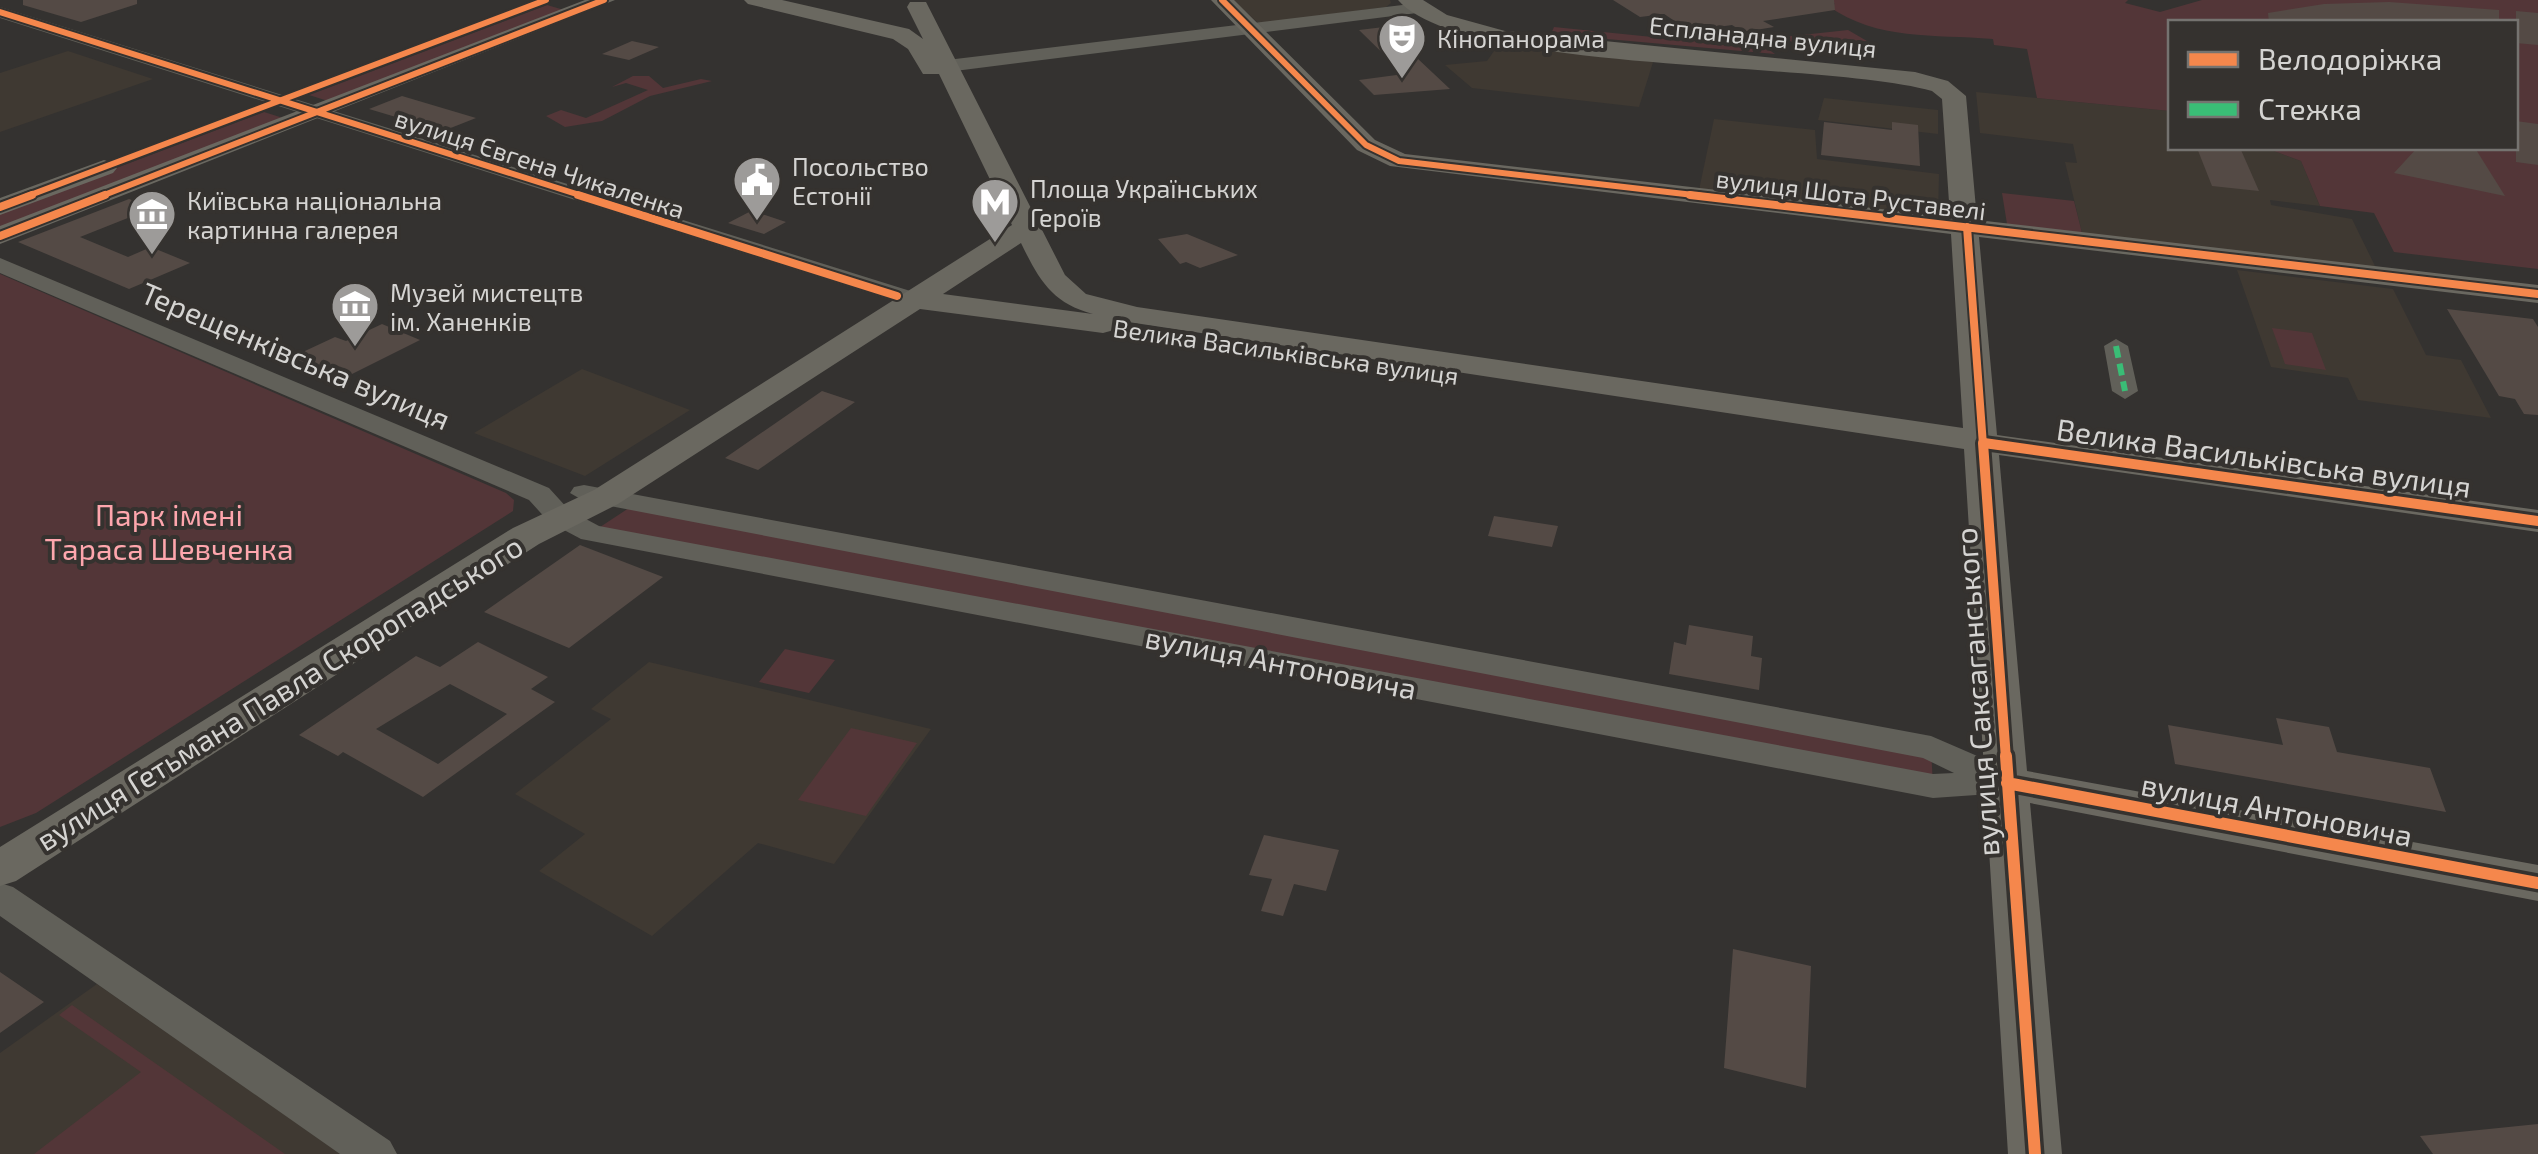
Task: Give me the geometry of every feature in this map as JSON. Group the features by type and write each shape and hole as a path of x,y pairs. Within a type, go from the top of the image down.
{"main road":[{"path":"0,207 546,0"},
{"path":"0,236 604,0"},
{"name":"Велика Васильківська вулиця","path":"756,0 859,16"},
{"name":"Велика Васильківська вулиця","path":"802,0 859,16 917,44 1015,233 1053,280 1076,300 1107,310 1922,428 1984,443 2538,521"},
{"name":"вулиця Шота Руставелі","path":"1222,0 1383,156 2538,294"},
{"name":"Еспланадна вулиця","path":"1414,4 1438,20 1504,38 1915,79 1940,86"},
{"path":"859,16 911,6"},
{"name":"Велика Васильківська вулиця","path":"911,6 948,66 1042,294 1079,320 1922,443 1984,443"},
{"name":"вулиця Саксаганського","path":"1940,86 1954,96 1966,227 2035,1154"},
{"path":"904,298 1015,233"},
{"path":"904,298 1079,320"},
{"name":"вулиця Гетьмана Павла Скоропадського","path":"0,868 904,298"},
{"name":"вулиця Антоновича","path":"2007,783 2538,883"}],"street":[{"path":"948,66 1252,31 1414,4"},
{"name":"вулиця Євгена Чикаленка","path":"0,12 904,298"},
{"name":"Терещенківська вулиця","path":"0,265 539,494 583,502"},
{"path":"2116,346 2125,391"},
{"name":"вулиця Антоновича","path":"583,502 1913,744 2007,783 1932,786 591,533 583,502"},
{"path":"0,897 374,1154"}],"shaded area":[{"path":"1233,0 1391,3 1386,7 1259,24"},
{"path":"1501,41 1654,59 1639,107 1472,88 1445,65 1487,61"},
{"path":"68,51 153,79 0,132 0,73"},
{"path":"1976,92 2168,111 2168,150 2271,150 2301,161 2320,206 2270,200 2271,205 2352,219 2377,270 2082,233 2065,162 2077,163 2073,144 1980,133"},
{"path":"1824,98 1938,110 1938,134 1818,120"},
{"path":"1714,119 1815,130 1817,159 1939,174 1938,215 1699,190"},
{"path":"2237,270 2393,289 2426,355 2461,360 2491,418 2358,400 2348,378 2271,367"},
{"path":"582,369 690,410 585,476 474,433"},
{"path":"649,662 931,729 834,864 758,843 652,936 539,871 585,834 515,794 611,719 591,709"},
{"path":"97,984 341,1154 0,1154 0,1053"}],"green space":[{"path":"1828,0 2128,0 2125,3 2160,12 2202,0 2538,0 2538,269 2394,252 2374,213 2320,206 2301,161 2271,150 2518,150 2518,20 2168,20 2168,111 2037,98 2027,49 1994,45 1993,39 1886,31 1828,6 1835,4"},
{"path":"547,5 564,10 328,101 309,95"},
{"path":"1554,27 1731,45 1757,41 1775,54 1551,34"},
{"path":"1848,30 1867,41 1804,49 1783,37"},
{"path":"633,76 649,76 663,88 701,79 712,81 650,96 602,121 565,127 546,116 561,110 586,118 648,90 626,83 612,87"},
{"path":"264,112 283,118 0,227 0,212"},
{"path":"2002,193 2074,201 2082,233 2007,224"},
{"name":"Парк імені Тараса Шевченка","path":"0,274 506,493 514,500 513,511 36,813 0,827"},
{"path":"2272,328 2312,333 2326,370 2285,364"},
{"path":"635,504 1931,748 1933,786 591,533"},
{"path":"785,649 835,660 809,693 759,682"},
{"path":"851,728 917,743 866,816 798,800"},
{"path":"72,1005 285,1154 34,1154 141,1072 59,1015"}],"building":[{"path":"23,0 137,0 137,4 81,22 23,5"},
{"path":"1613,0 1834,0 1835,10 1763,21 1774,27 1743,32 1732,25 1690,31 1664,14 1640,17"},
{"path":"2389,2 2499,10 2499,20 2269,20 2268,13 2324,4"},
{"path":"2516,11 2538,13 2538,45 2518,43"},
{"path":"1384,27 1450,89 1374,95 1359,80 1404,74 1359,30"},
{"path":"632,41 659,47 629,60 602,54"},
{"path":"402,96 476,118 443,131 369,109"},
{"path":"2518,121 2538,124 2538,165 2516,162"},
{"path":"1824,122 1892,130 1892,122 1918,125 1920,166 1821,155"},
{"path":"2198,150 2241,150 2259,191 2212,186"},
{"path":"2415,150 2476,150 2505,196 2394,173"},
{"path":"129,199 153,208 80,237 128,257 151,247 190,263 129,289 18,242"},
{"name":"Посольство Естонії","path":"751,211 786,222 764,234 728,223"},
{"path":"1187,234 1238,255 1200,268 1186,262 1180,264 1158,239"},
{"path":"2447,309 2533,319 2538,327 2538,415 2524,414 2515,399 2499,396"},
{"name":"Музей мистецтв ім. Ханенків","path":"382,324 420,340 342,379 292,357 335,337 346,341"},
{"path":"822,391 855,402 758,470 725,458"},
{"path":"1494,516 1558,526 1552,547 1488,536"},
{"path":"580,545 663,577 569,648 484,612"},
{"path":"1689,625 1753,636 1751,656 1762,658 1759,690 1669,674 1674,642 1686,645"},
{"path":"478,642 548,677 531,689 555,702 423,797 343,752 338,756 299,735 416,656 440,667","holes":["450,684 507,714 438,764 376,729"]},
{"path":"2276,718 2329,727 2337,752 2430,768 2446,812 2175,764 2168,725 2283,745"},
{"path":"1264,835 1339,850 1326,891 1294,884 1283,916 1261,911 1272,879 1249,875"},
{"path":"1733,949 1811,966 1806,1088 1724,1068"},
{"path":"0,972 44,1002 0,1033"},
{"path":"2538,1124 2538,1154 2433,1154 2420,1136"}],"marked path":[{"path":"2116,346 2125,391"}],"cycle path":[{"path":"0,207 546,0"},
{"path":"0,236 604,0"},
{"path":"1222,0 1366,145 1399,161 2538,294"},
{"path":"0,12 897,296"},
{"path":"1967,227 2035,1154"},
{"path":"1984,443 2538,521"},
{"path":"2007,783 2538,883"}],"place":[{"name":"Кінопанорама","path":"1402,80"},
{"name":"Посольство Естонії","path":"757,222"},
{"name":"Площа Українських Героїв","path":"995,244"},
{"name":"Київська національна картинна галерея","path":"152,256"},
{"name":"Музей мистецтв ім. Ханенків","path":"355,348"}]}
